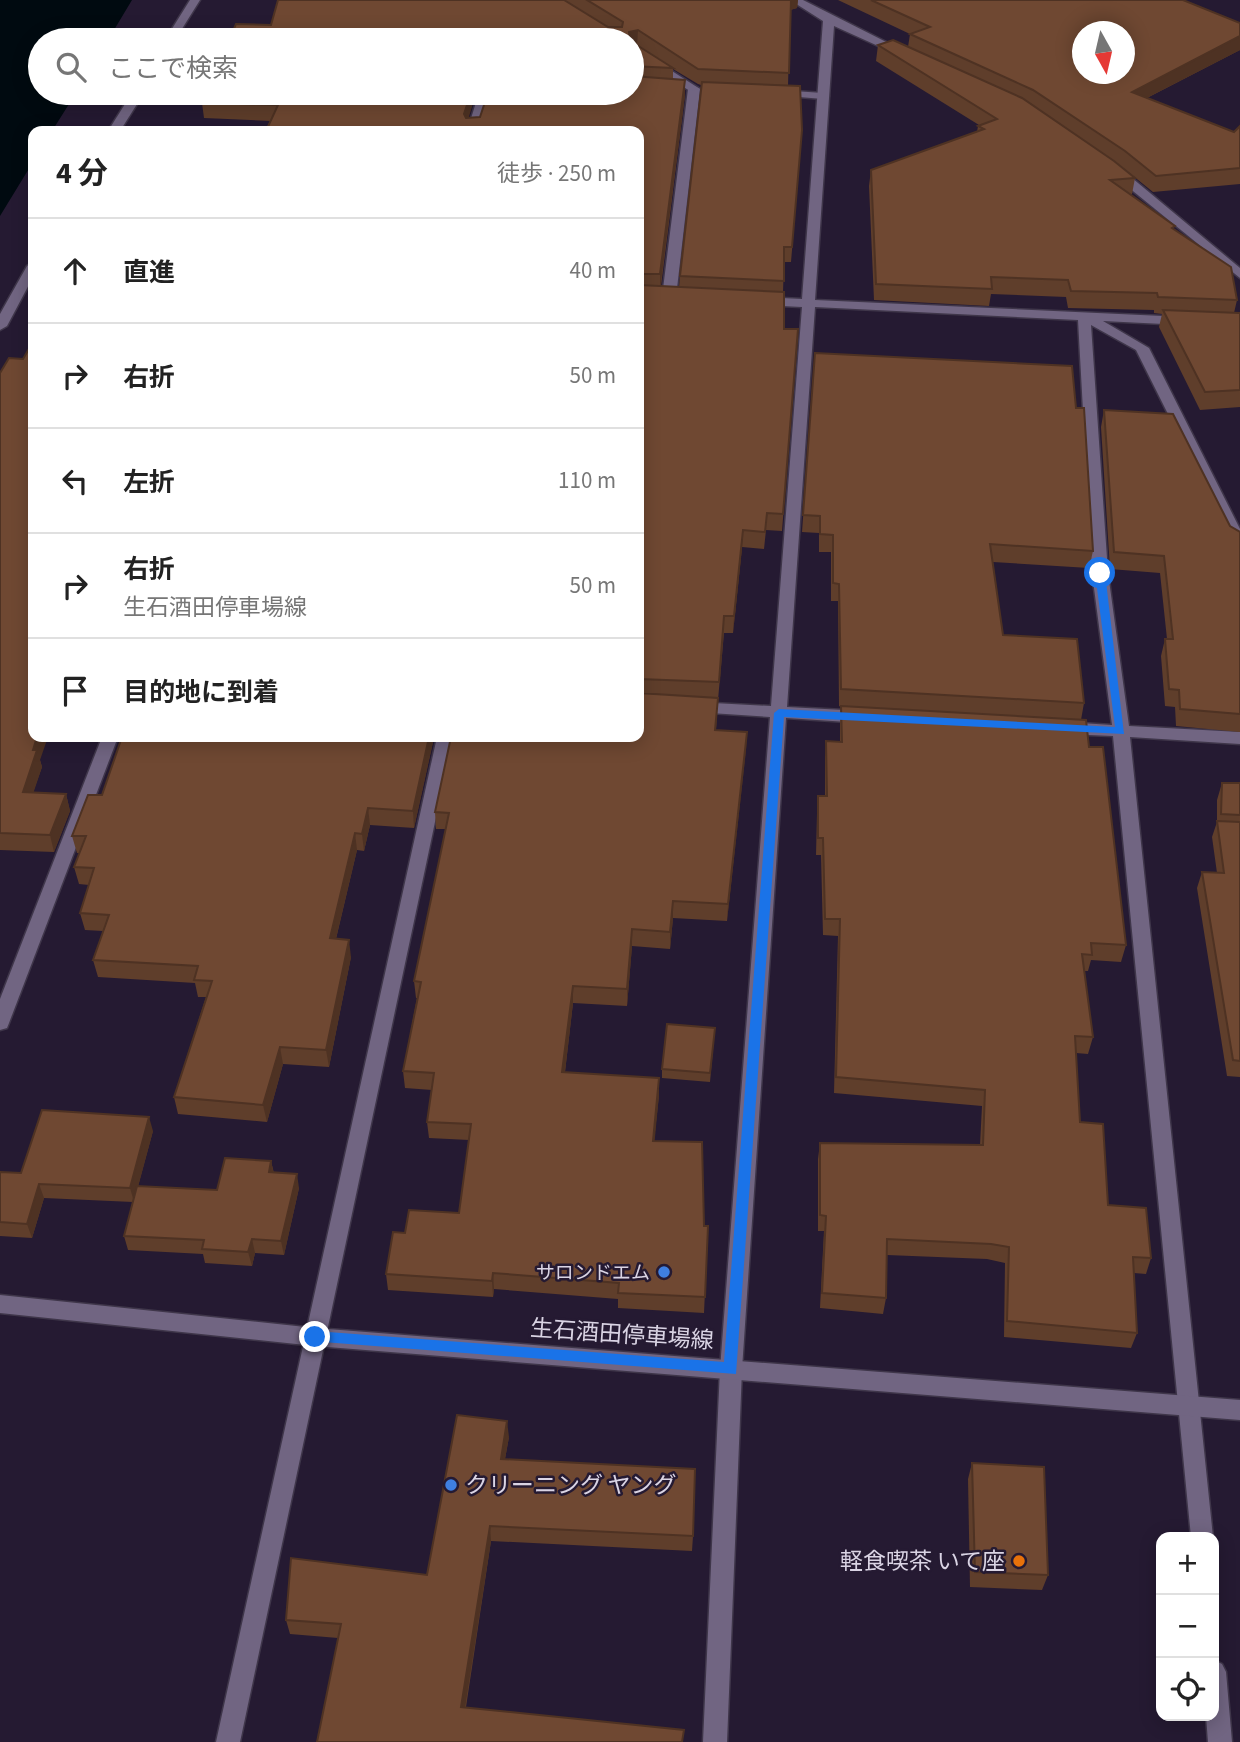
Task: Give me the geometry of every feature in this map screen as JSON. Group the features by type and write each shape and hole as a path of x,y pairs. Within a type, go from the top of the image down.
{"street":[{"path":"178,28 195,0"},
{"path":"795,0 829,20 915,59"},
{"path":"715,1742 731,1369 829,20"},
{"path":"644,57 701,89"},
{"path":"669,88 701,89"},
{"path":"670,297 701,89"},
{"path":"772,93 823,96"},
{"path":"117,126 130,105"},
{"path":"475,126 481,105"},
{"path":"1106,164 1240,274"},
{"path":"0,326 28,275"},
{"path":"753,301 1201,322"},
{"path":"1084,316 1142,348 1240,544"},
{"path":"1084,316 1100,573 1121,731 1202,1532"},
{"path":"677,706 875,718"},
{"path":"1052,727 1240,738"},
{"path":"0,1023 108,742"},
{"path":"228,1742 444,742"},
{"name":"生石酒田停車場線","path":"0,1304 315,1337 1240,1410"},
{"path":"1218,1721 1220,1742"}],"shaded area":[{"path":"0,0 132,0 115,28 28,28 28,105 68,105 55,126 28,126 28,170 0,216"}],"building":[{"path":"278,0 564,0 608,27 622,27 623,22 587,0 791,0 789,73 698,69 644,34 644,28 234,28 236,24 271,25"},
{"path":"871,0 1183,0 1240,23 1240,36 1132,92 1234,132 1240,126 1240,168 1156,176 1125,151 1033,90 910,34 930,27"},
{"path":"893,40 1022,98 1114,161 1135,178 1110,180 1175,226 1172,228 1231,267 1237,300 1158,297 1157,293 1071,291 1068,280 991,277 992,289 876,284 871,170 984,129 978,126 997,119 878,45"},
{"path":"644,50 673,68 644,67"},
{"path":"644,77 685,80 660,274 644,274 644,126 268,126 278,105 467,105 464,114 466,118 480,117 484,105 644,105"},
{"path":"702,82 800,86 802,130 792,247 784,247 784,281 680,276"},
{"path":"644,285 784,292 784,329 798,329 783,514 767,513 765,532 743,530 734,616 724,616 719,682 644,679"},
{"path":"1163,310 1240,313 1240,390 1205,392"},
{"path":"28,350 28,742 35,742 33,750 37,750 23,792 66,794 50,835 0,833 0,373 9,358 23,359"},
{"path":"815,353 1072,366 1076,408 1084,408 1093,551 990,544 1003,635 1077,639 1084,703 841,689 839,584 833,583 833,535 820,534 820,516 803,515"},
{"path":"1104,410 1173,414 1230,526 1240,532 1240,714 1180,709 1179,690 1169,689 1165,639 1173,639 1164,556 1114,552"},
{"path":"644,693 718,698 715,730 747,732 728,904 673,901 670,932 632,929 627,989 573,986 562,1072 659,1078 653,1141 702,1142 704,1226 708,1226 705,1297 618,1293 619,1283 493,1273 492,1281 386,1274 393,1232 405,1233 409,1210 459,1213 471,1124 427,1122 434,1073 403,1071 421,982 414,981 449,813 435,812 450,742 644,742"},
{"path":"841,706 1086,720 1089,747 1103,747 1126,945 1091,943 1092,955 1082,954 1093,1037 1075,1036 1080,1122 1103,1124 1108,1205 1146,1208 1151,1258 1133,1257 1137,1333 1007,1321 1009,1247 991,1244 887,1239 886,1298 822,1293 826,1216 820,1215 820,1143 983,1145 985,1090 836,1077 840,919 825,919 823,838 818,838 818,796 827,796 826,741 842,742"},
{"path":"120,742 428,742 413,811 368,808 362,834 355,833 330,938 349,940 326,1050 280,1047 263,1105 174,1097 212,981 194,980 198,966 93,960 109,915 80,913 94,868 74,867 86,836 72,836 88,795 102,795"},
{"path":"1222,783 1240,783 1240,815 1221,814"},
{"path":"1217,821 1240,822 1240,1061 1233,1060 1202,872 1224,873"},
{"path":"667,1024 715,1028 710,1073 662,1069"},
{"path":"42,1110 149,1117 130,1188 39,1184 27,1224 0,1222 0,1172 21,1173"},
{"path":"225,1158 271,1161 269,1172 297,1174 281,1241 252,1239 248,1252 202,1249 204,1240 124,1236 137,1186 217,1190"},
{"path":"457,1415 507,1421 501,1459 695,1469 693,1536 490,1526 461,1707 684,1730 682,1742 317,1742 341,1624 286,1620 291,1558 427,1575"},
{"path":"972,1463 1044,1467 1048,1575 975,1572"}],"place":[{"name":"サロンドエム","path":"664,1272"},
{"name":"クリーニング ヤング","path":"451,1485"},
{"name":"軽食喫茶 いて座","path":"1019,1561"}],"route":[{"path":"315,1337 731,1369 779,713 1121,731 1100,573"}]}
